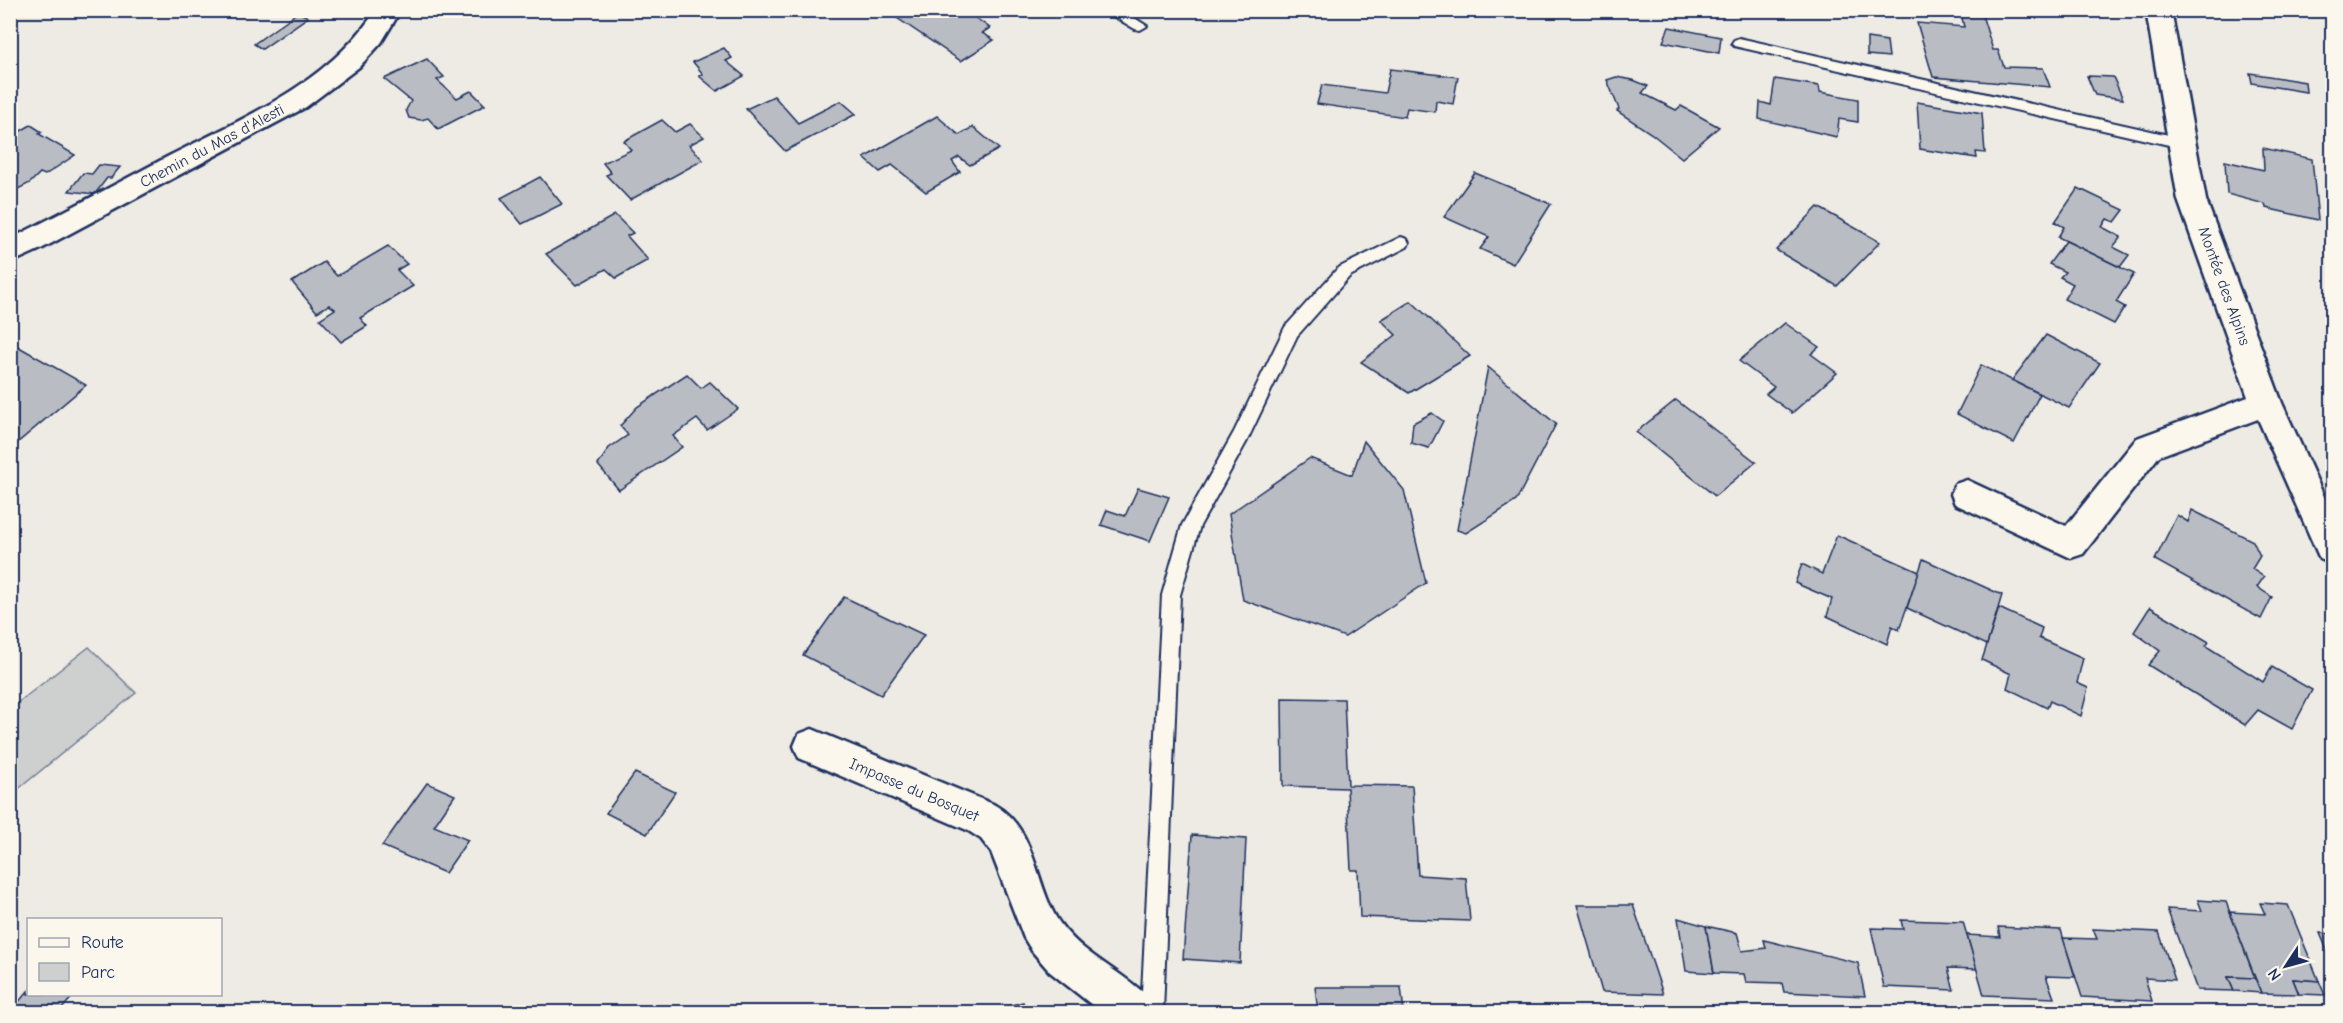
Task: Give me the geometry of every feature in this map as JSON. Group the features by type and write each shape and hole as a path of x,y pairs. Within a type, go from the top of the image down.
{"street":[{"name":"Chemin du Mas d'Alesti","path":"10,252 304,97 356,54 379,30 389,10"},
{"name":"Montée des Alpins","path":"2158,10 2192,200 2266,404 2332,549"},
{"path":"1967,494 2071,544 2148,447 2266,404"},
{"name":"Impasse du Bosquet","path":"812,746 980,817 995,826 1007,845 1034,916 1046,936 1060,953 1134,1012"}],"lane":[{"path":"1110,10 1140,26"},
{"path":"1739,43 2182,143"},
{"path":"1152,1012 1171,595 1191,525 1241,436 1290,332 1344,272 1401,243"}],"green space":[{"path":"89,647 136,693 11,795 11,708"}],"building":[{"path":"909,10 964,10 990,28 982,33 994,40 961,61 897,18"},
{"path":"298,12 308,17 262,49 254,44"},
{"path":"1961,13 1982,15 1993,50 1998,50 2004,67 2043,68 2050,87 1933,77 1917,23 1964,27"},
{"path":"1669,27 1721,37 1719,53 1663,42"},
{"path":"1867,38 1887,41 1889,57 1867,55"},
{"path":"724,48 732,58 726,61 744,76 717,91 699,76 703,74 693,62"},
{"path":"427,59 444,77 437,80 457,98 471,91 485,105 438,129 428,118 421,120 409,118 406,110 411,101 384,79"},
{"path":"1390,69 1458,77 1453,104 1436,101 1435,112 1407,108 1405,117 1317,104 1322,85 1385,93"},
{"path":"2250,73 2305,82 2306,92 2252,83"},
{"path":"2087,76 2113,77 2123,99 2095,95"},
{"path":"1616,77 1648,86 1642,93 1676,110 1681,106 1719,127 1682,158 1652,134 1617,111 1619,109 1607,80"},
{"path":"1775,79 1819,86 1820,92 1858,99 1858,122 1839,119 1837,137 1759,119 1760,102 1771,105"},
{"path":"774,96 798,123 841,101 856,114 785,151 746,109"},
{"path":"1917,102 1982,113 1985,153 1976,152 1977,158 1920,149"},
{"path":"937,116 959,135 973,127 999,149 970,165 959,157 952,161 960,172 926,192 892,165 880,172 864,158"},
{"path":"662,120 675,132 690,124 704,137 689,145 703,160 630,200 606,175 611,173 603,163 631,150 624,141"},
{"path":"31,125 42,132 39,134 75,155 45,175 40,173 30,183 18,189 10,186 10,137"},
{"path":"2263,148 2312,159 2318,220 2266,208 2265,204 2227,194 2225,161 2264,170"},
{"path":"99,165 120,167 111,178 107,178 95,194 69,191 83,173 92,174"},
{"path":"1475,173 1551,204 1513,264 1480,249 1489,237 1444,217"},
{"path":"540,177 562,204 522,224 501,198"},
{"path":"2078,188 2124,210 2115,222 2107,219 2102,227 2121,237 2113,247 2129,255 2120,267 2058,237 2064,227 2055,222"},
{"path":"1818,207 1880,242 1837,286 1776,250"},
{"path":"615,215 633,233 627,236 648,260 616,278 606,269 577,285 546,254"},
{"path":"2066,241 2134,274 2116,302 2125,307 2114,324 2064,299 2073,284 2060,277 2065,272 2049,264"},
{"path":"388,246 407,264 397,270 413,286 360,318 367,326 341,342 320,319 335,309 329,305 317,312 292,282 324,262 337,276"},
{"path":"1411,301 1470,356 1409,393 1361,362 1396,335 1381,320"},
{"path":"1785,323 1819,347 1811,354 1837,373 1792,413 1766,394 1774,387 1739,361"},
{"path":"2046,335 2100,363 2069,408 2012,380"},
{"path":"12,343 86,385 17,443 10,439"},
{"path":"1981,365 2040,394 2014,443 1957,414"},
{"path":"1488,367 1556,424 1516,501 1466,533 1457,530"},
{"path":"687,374 701,388 710,382 738,409 707,430 697,419 673,436 682,447 619,490 598,465 609,448 628,435 620,426 637,407"},
{"path":"1676,400 1756,462 1715,496 1636,432"},
{"path":"1432,413 1443,421 1429,448 1411,443 1413,423"},
{"path":"1364,441 1404,490 1426,583 1345,637 1243,600 1229,514 1310,458 1352,475"},
{"path":"1138,488 1169,497 1150,541 1101,525 1107,510 1125,516"},
{"path":"2192,510 2253,541 2260,556 2252,569 2264,577 2257,587 2272,597 2261,619 2155,560 2177,515 2188,522"},
{"path":"1837,535 1919,572 1899,630 1892,626 1887,644 1827,616 1832,599 1795,583 1802,564 1822,574"},
{"path":"1923,559 2002,595 1987,645 1907,608"},
{"path":"844,597 924,635 881,695 803,655"},
{"path":"2150,607 2209,642 2206,646 2263,682 2272,667 2312,690 2292,729 2258,710 2245,725 2148,665 2160,651 2134,632"},
{"path":"1999,608 2042,628 2039,638 2083,658 2077,683 2088,688 2081,716 2050,701 2047,708 2007,688 2011,674 1982,660"},
{"path":"1282,698 1344,699 1348,785 1412,786 1418,875 1466,878 1470,921 1360,917 1358,870 1351,870 1347,788 1283,786"},
{"path":"635,773 675,792 647,834 606,813"},
{"path":"427,783 455,795 434,826 468,840 445,873 382,846"},
{"path":"1192,835 1246,839 1240,963 1183,959"},
{"path":"2198,900 2226,902 2255,978 2228,977 2234,991 2197,990 2167,909 2202,911"},
{"path":"2260,903 2288,905 2319,981 2293,979 2299,994 2261,993 2230,912 2265,914"},
{"path":"1577,905 1633,905 1663,994 1602,992"},
{"path":"1678,918 1706,926 1714,973 1686,971"},
{"path":"1901,920 1963,922 1977,969 1948,968 1954,990 1884,987 1871,928 1903,929"},
{"path":"1706,926 1737,933 1742,951 1766,948 1764,940 1858,963 1865,996 1784,992 1782,983 1746,982 1744,974 1714,973"},
{"path":"1998,927 2061,930 2075,977 2046,976 2054,998 1984,995 1967,935 2000,937"},
{"path":"2093,929 2159,932 2175,980 2145,978 2152,1001 2082,997 2063,938 2097,939"},
{"path":"2320,933 2332,934 2332,962"},
{"path":"2228,977 2255,978 2261,993 2234,991"},
{"path":"2293,979 2319,981 2325,995 2299,994"},
{"path":"1315,987 1401,987 1404,1012 1318,1012"},
{"path":"27,992 27,996 73,996 59,1012 10,1012"},
{"path":"1023,1002 1025,1012 986,1012"}]}
